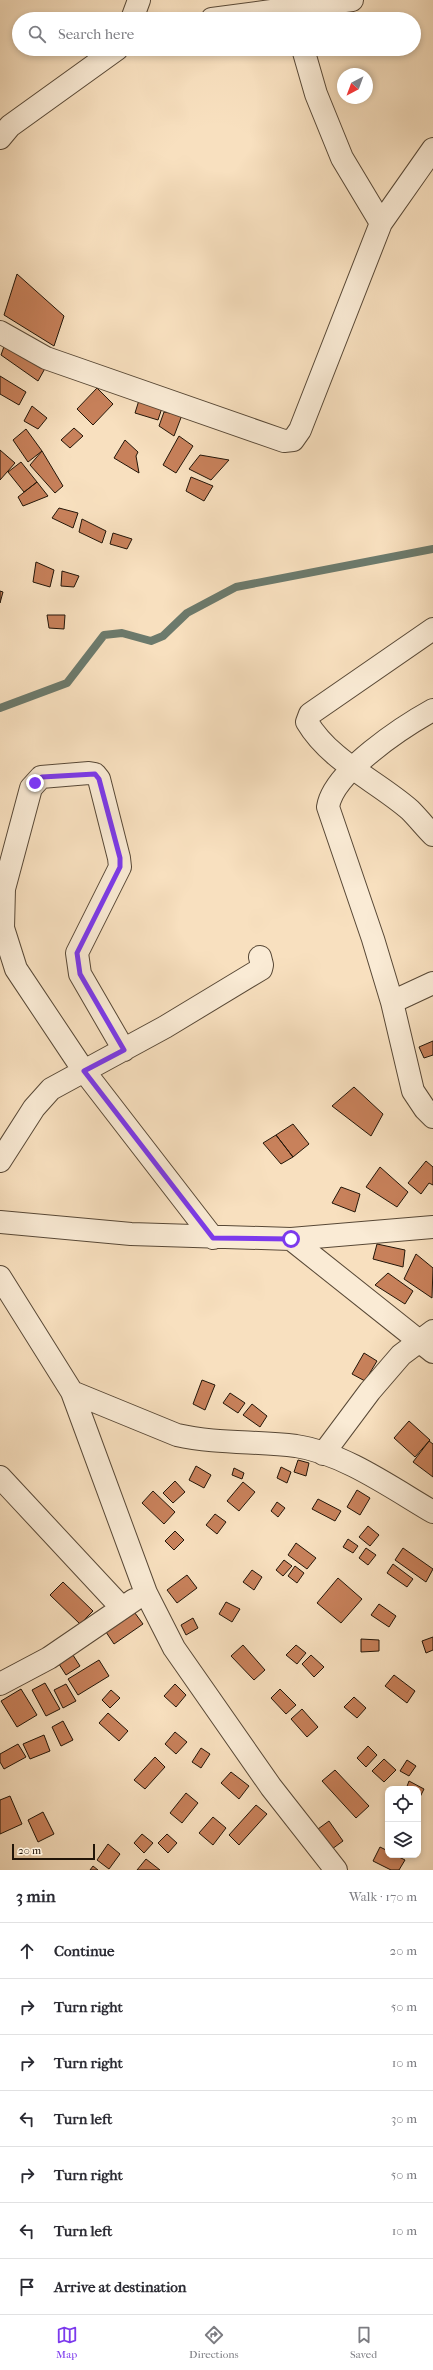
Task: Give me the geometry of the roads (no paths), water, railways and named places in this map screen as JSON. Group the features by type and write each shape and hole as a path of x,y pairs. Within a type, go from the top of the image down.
{"street":[{"path":"135,12 139,0"},
{"path":"301,12 352,0"},
{"path":"0,138 10,126 107,56"},
{"path":"305,56 316,94 342,158 381,223"},
{"path":"0,332 46,358 284,441 293,440 300,430 381,223 433,149"},
{"path":"433,629 310,714 307,722 312,730 352,769 410,810 433,836"},
{"path":"433,710 402,727 352,769 334,791 329,799 328,807 373,939 392,1002 413,1091 425,1109 433,1117"},
{"path":"124,1050 80,974 77,953 120,867 120,858 99,779 95,774 89,773 42,777 31,788 4,889 3,928 16,969 84,1071 213,1238"},
{"path":"0,1161 38,1103 51,1089 124,1050 261,969 262,965 260,957"},
{"path":"392,1002 433,983"},
{"path":"0,1222 131,1234 213,1238 291,1239 433,1228"},
{"path":"291,1239 429,1341 401,1356 370,1391 323,1454"},
{"path":"0,1277 72,1392 146,1593 174,1648 271,1787 336,1870"},
{"path":"72,1392 177,1435 194,1439 296,1446 323,1454 364,1472 433,1512"},
{"path":"0,1478 122,1608"},
{"path":"0,1684 49,1658 146,1593"}],"waterway":[{"path":"0,708 67,683 104,635 122,633 151,641 163,636 187,613 236,587 433,549"}]}
